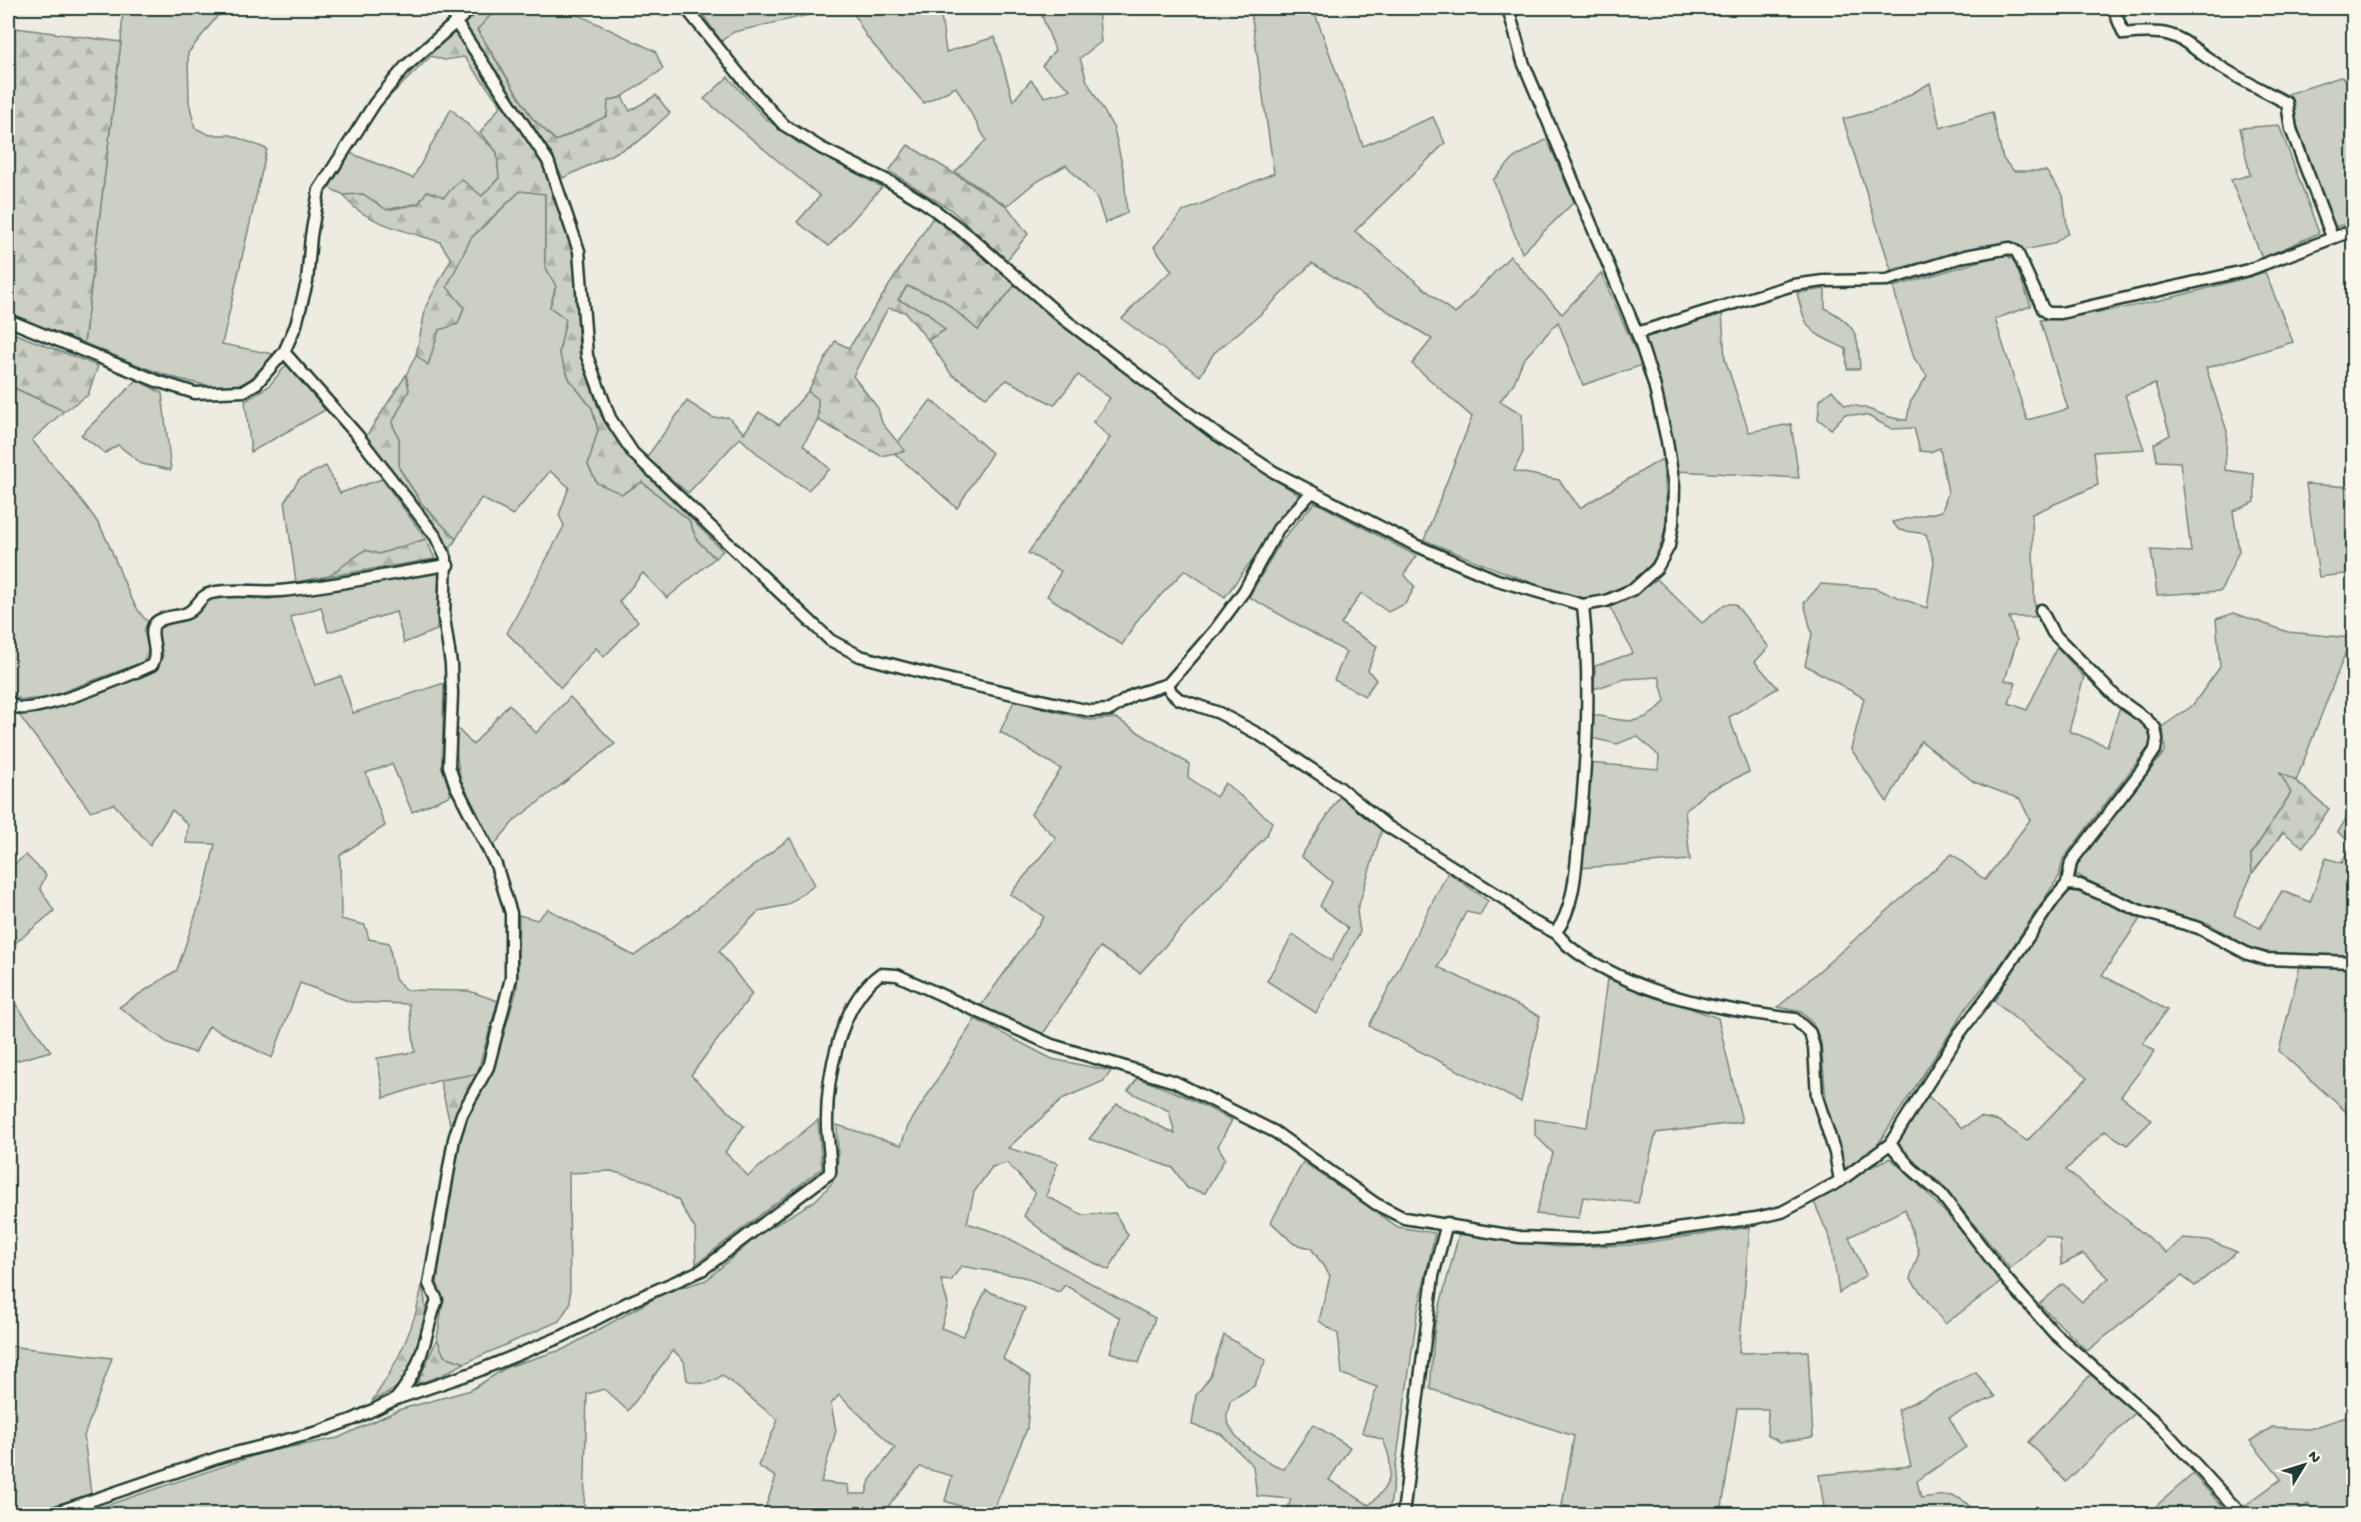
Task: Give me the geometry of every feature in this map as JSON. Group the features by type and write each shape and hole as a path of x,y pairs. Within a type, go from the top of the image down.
{"street":[{"path":"8,320 157,381 195,393 244,391 269,372 284,352 296,325 307,282 311,236 319,190 375,103 405,67 472,8"},
{"path":"686,8 751,89 784,125 821,148 892,183 925,203 968,235 1064,319 1216,434 1274,472 1362,520 1455,564 1550,598 1583,605 1606,601 1634,589 1657,568 1669,546 1674,523 1674,486 1654,384 1637,333 1524,62 1508,8"},
{"path":"2113,8 2124,34 2157,31 2178,37 2221,67 2287,103 2290,129 2332,237"},
{"path":"455,21 548,161 579,251 587,356 610,418 633,453 830,640 860,656 955,681 1089,711 1110,710 1133,695 1168,684 1215,630 1244,591 1278,530 1312,492"},
{"path":"1637,333 1793,285 1824,281 1887,280 1965,256 2010,248 2017,252 2043,309 2054,314 2248,270 2354,230"},
{"path":"284,352 358,436 436,537 448,565 444,618 452,674 449,766 455,784 496,865 511,914 513,945 511,978 488,1067 462,1114 454,1139 429,1284 436,1300 429,1320 425,1349 411,1379 396,1398"},
{"path":"8,701 18,708 32,707 79,693 152,665 157,650 152,631 153,626 161,621 188,613 198,600 211,593 238,590 281,591 448,565"},
{"path":"1556,932 1566,920 1576,866 1587,758 1589,665 1583,605"},
{"path":"51,1515 223,1456 318,1432 354,1419 396,1398 475,1372 563,1336 629,1302 702,1270 781,1207 823,1181 830,1173 827,1126 831,1072 844,1024 865,987 880,974 897,975 1052,1046 1175,1082 1275,1132 1391,1212 1404,1218 1447,1223 1520,1237 1579,1239 1626,1236 1756,1218 1782,1212 1840,1181 1890,1144 1959,1034 1994,989 2053,900 2067,884 2071,862 2141,771 2154,750 2157,739 2155,728 2118,699 2053,633 2042,610"},
{"path":"1168,684 1171,692 1179,699 1219,713 1260,735 1340,788 1387,826 1509,902 1525,919 1556,932 1568,946 1612,973 1725,1011 1795,1019 1804,1025 1814,1047 1816,1097 1835,1153 1840,1181"},
{"path":"2067,884 2087,887 2143,912 2199,928 2248,954 2265,959 2354,962"},
{"path":"1890,1144 1911,1168 1941,1194 2008,1281 2054,1333 2162,1428 2241,1515"},
{"path":"1403,1515 1433,1276 1447,1223"}],"green space":[{"path":"123,8 217,8 219,14 188,53 189,102 195,128 210,135 231,135 267,149 222,344 273,354 257,374 247,382 235,386 200,384 179,379 84,343 121,42"},
{"path":"479,8 497,8 477,30 532,118 556,141 607,116 608,101 622,97 630,111 656,95 670,113 638,142 563,178 544,143 462,20"},
{"path":"497,8 564,8 655,51 663,69 622,97 608,101 608,116 556,141 532,118 477,29"},
{"path":"698,8 839,8 734,32 721,41"},
{"path":"851,8 940,8 946,52 995,37 1013,101 1031,80 1045,97 1071,90 1042,66 1055,50 1039,8 1098,8 1101,42 1080,58 1087,81 1114,129 1124,173 1127,213 1105,223 1097,198 1066,165 1033,184 1007,206 955,172 986,140 956,87 924,103 866,36"},
{"path":"1263,8 1313,8 1363,146 1433,117 1445,143 1355,231 1455,314 1510,256 1562,314 1601,273 1642,365 1583,385 1558,322 1523,360 1514,383 1500,401 1522,414 1523,452 1514,471 1559,480 1580,508 1662,459 1666,494 1665,530 1653,561 1642,575 1626,586 1594,598 1567,595 1424,540 1472,417 1412,364 1432,339 1312,263 1261,314 1214,353 1200,376 1122,319 1144,294 1172,271 1154,247 1182,212 1274,173 1251,12"},
{"path":"8,27 121,42 84,343 8,314"},
{"path":"455,31 544,165 574,255 579,352 601,416 634,461 723,551 715,558 697,540 689,520 642,482 622,494 597,483 588,465 598,430 592,408 570,380 559,353 566,319 550,307 556,286 545,266 545,194 520,191 471,238 447,287 464,307 458,324 439,330 428,365 416,355 426,306 451,259 440,242 373,219 351,204 344,195 363,194 387,210 418,204 427,191 444,197 461,179 482,196 499,178 497,152 480,133 501,105 464,57 444,60 431,56 384,102 432,48"},
{"path":"728,77 765,118 797,142 882,187 829,246 797,222 820,196 704,99"},
{"path":"2340,77 2353,81 2353,222 2335,227 2295,120 2288,94"},
{"path":"1930,83 1940,128 1992,112 2003,159 2014,171 2046,171 2063,195 2068,233 2053,244 2024,250 2012,241 1891,270 1843,119 1888,107"},
{"path":"451,109 497,152 499,178 482,196 444,198 386,210 363,194 344,195 329,188 350,153 413,178"},
{"path":"2279,125 2319,233 2262,258 2231,180 2250,175 2240,128"},
{"path":"1547,139 1574,202 1522,253 1493,180 1514,158"},
{"path":"908,145 1007,206 1028,234 1007,260 950,209 889,171"},
{"path":"520,191 545,193 545,266 556,286 550,307 566,319 559,353 570,380 592,408 598,430 588,465 597,483 642,482 689,520 697,540 715,558 667,598 643,573 619,602 638,621 604,657 596,648 561,688 507,633 564,526 559,515 569,487 550,471 513,515 481,498 456,539 422,504 399,468 399,439 392,423 409,390 406,375 416,355 428,364 439,329 458,324 464,307 446,287 471,238"},
{"path":"933,217 1016,284 978,330 942,299 907,286 898,300 928,313 945,330 928,340 905,312 888,308 853,376 878,408 882,423 905,451 881,456 818,420 818,399 808,391 835,341 849,348"},
{"path":"2004,254 2014,260 2031,306 1995,319 2027,420 2068,409 2040,320 2097,313 2154,302 2265,272 2293,342 2206,368 2227,431 2225,470 2254,474 2255,502 2233,511 2239,551 2221,591 2157,595 2151,550 2191,552 2180,462 2157,461 2154,444 2170,435 2155,384 2125,395 2144,449 2094,452 2098,485 2032,514 2035,617 2009,617 2017,640 2005,680 2016,683 2009,703 2027,710 2057,647 2084,677 2069,731 2107,746 2120,707 2145,726 2151,744 2063,859 2059,877 1997,970 1967,1007 1873,1152 1843,1174 1841,1150 1828,1124 1821,1042 1813,1024 1801,1012 1778,1007 1952,854 1985,880 2030,820 2020,799 1974,782 1921,741 1887,802 1851,749 1864,698 1805,665 1812,634 1804,603 1821,584 1874,588 1927,608 1934,562 1926,534 1899,530 1892,522 1942,511 1948,493 1940,448 1930,452 1920,451 1914,428 1892,429 1868,416 1845,414 1831,429 1818,419 1820,400 1832,390 1845,405 1853,405 1891,418 1907,420 1910,403 1927,376 1914,358 1893,287"},
{"path":"1016,284 1094,349 1207,436 1299,495 1225,597 1185,570 1139,618 1122,645 1047,596 1061,571 1028,553 1110,438 1093,422 1110,398 1078,375 1054,405 1007,380 986,397 951,374 928,340 944,330 928,313 898,300 907,286 942,299 978,330"},
{"path":"1825,289 1825,308 1844,320 1854,332 1860,369 1847,369 1846,349 1817,334 1807,324 1797,293"},
{"path":"1722,313 1725,359 1749,432 1791,424 1799,478 1677,471 1661,386 1643,337"},
{"path":"8,331 98,366 88,395 64,411 8,385"},
{"path":"287,364 325,410 251,452 245,401 269,386"},
{"path":"406,375 409,390 392,423 399,439 399,468 422,504 456,539 450,549 365,438"},
{"path":"137,380 162,393 171,470 142,464 118,445 105,453 81,435"},
{"path":"8,385 64,411 32,440 96,520 126,587 148,622 144,631 149,649 143,662 46,698 21,700 8,689"},
{"path":"808,391 818,399 818,420 803,445 830,469 808,490 761,457 740,438 688,493 646,458 687,401 713,418 728,417 744,433 759,412 779,425"},
{"path":"931,400 992,453 957,508 894,453 905,451 898,442"},
{"path":"326,466 340,493 382,479 426,539 379,554 365,550 329,576 296,582 285,501 299,479"},
{"path":"2306,484 2353,487 2353,573 2319,577"},
{"path":"1315,502 1417,556 1404,574 1415,587 1405,604 1388,612 1361,593 1341,624 1377,646 1368,670 1376,680 1365,696 1334,680 1346,652 1249,597 1281,541"},
{"path":"426,539 435,559 329,576 365,550 379,554"},
{"path":"439,573 437,630 404,643 396,612 328,632 321,607 290,617 315,685 341,676 353,713 444,683 442,767 451,795 412,812 392,764 366,773 385,826 340,855 341,919 365,925 369,939 389,943 395,979 405,990 469,991 498,1001 477,1074 440,1080 384,1098 377,1058 415,1052 409,1004 351,1002 300,983 272,1058 209,1026 195,1053 168,1043 119,1007 177,970 205,887 215,844 186,843 188,825 172,810 150,845 114,804 90,811 19,715 157,669 163,656 156,634 158,628 192,616 209,598 237,596 263,600"},
{"path":"1657,579 1702,623 1725,604 1735,604 1769,647 1755,662 1778,688 1729,717 1749,772 1706,792 1685,811 1690,860 1580,868 1589,763 1658,769 1659,756 1637,736 1617,744 1591,738 1591,714 1631,721 1648,716 1665,701 1659,677 1625,679 1594,689 1595,666 1633,653 1610,607 1635,596"},
{"path":"2234,613 2288,632 2351,638 2296,781 2281,774 2291,793 2251,855 2252,874 2234,915 2260,928 2282,891 2310,902 2326,858 2342,863 2351,843 2338,832 2346,819 2353,793 2353,957 2271,953 2250,948 2208,923 2158,911 2097,886 2076,874 2078,863 2165,751 2163,726 2192,706 2220,667 2216,619"},
{"path":"570,697 615,744 515,820 494,845 470,802 460,777 456,747 457,728 473,745 509,704 536,733"},
{"path":"1014,701 1090,720 1116,718 1189,764 1188,777 1216,797 1225,783 1272,822 1267,835 1140,973 1100,947 1043,1034 980,1007 1044,917 1010,894 1056,838 1031,814 1061,769 1000,732"},
{"path":"2280,773 2296,781 2329,809 2303,847 2283,832 2252,874 2251,855 2291,793"},
{"path":"1340,796 1382,829 1357,911 1360,932 1316,1013 1267,981 1293,934 1331,961 1348,928 1320,906 1332,882 1301,856"},
{"path":"790,838 815,885 787,905 759,911 719,951 752,994 691,1075 744,1126 725,1152 748,1176 818,1120 822,1168 696,1264 695,1229 678,1200 647,1181 611,1171 569,1173 570,1304 559,1321 465,1363 444,1356 437,1339 443,1301 437,1283 456,1144 465,1115 493,1070 517,989 519,915 537,920 548,909 634,956"},
{"path":"26,855 46,875 40,888 54,911 8,949 8,869"},
{"path":"1448,872 1488,901 1480,915 1466,912 1438,967 1540,1016 1521,1102 1369,1026"},
{"path":"2069,891 2086,893 2140,919 2102,975 2167,1010 2143,1043 2155,1051 2121,1096 2152,1120 2127,1145 2105,1131 2066,1170 2167,1253 2183,1238 2208,1240 2237,1252 2195,1286 2182,1276 2087,1351 2039,1304 2063,1284 2082,1302 2109,1278 2083,1254 2061,1265 2060,1240 2046,1235 2010,1269 1940,1182 1918,1169 1896,1144 1927,1095 1962,1128 1980,1117 1999,1121 2027,1141 2087,1078 1994,1001 2036,934"},
{"path":"2300,965 2353,968 2354,1059 2348,1071 2353,1075 2353,1118 2279,1051"},
{"path":"1607,979 1718,1018 1742,1122 1656,1133 1638,1203 1583,1197 1579,1218 1536,1214 1553,1153 1535,1135 1535,1119 1587,1127"},
{"path":"10,997 51,1051 8,1063 8,999"},
{"path":"975,1019 1052,1059 1111,1071 1104,1081 1064,1098 1008,1148 1058,1163 1046,1196 1083,1215 1115,1213 1128,1235 1109,1270 1064,1248 1024,1216 1035,1193 1007,1163 992,1167 974,1192 967,1223 1001,1234 1155,1318 1139,1363 1110,1352 1120,1318 1065,1285 1059,1292 1024,1277 961,1266 951,1281 941,1280 948,1304 941,1328 963,1336 986,1290 1025,1308 1003,1359 1031,1377 1027,1429 992,1514 983,1514 945,1501 952,1476 920,1467 882,1514 763,1514 776,1477 758,1466 778,1420 722,1375 705,1383 687,1380 684,1361 673,1350 628,1411 604,1389 587,1394 584,1514 458,1514 457,1510 426,1514 81,1514 265,1452 338,1438 398,1410 471,1390 507,1367 564,1349 664,1293 706,1280 760,1234 816,1200 833,1182 838,1160 837,1125 901,1145 908,1126","holes":["839,1395 895,1448 870,1480 866,1494 849,1494 848,1485 821,1482 836,1431 831,1404"]},
{"path":"477,1074 450,1124 440,1080"},
{"path":"1138,1078 1182,1095 1232,1120 1218,1146 1225,1158 1205,1193 1187,1188 1173,1168 1089,1139 1117,1104 1175,1134 1169,1111 1128,1091"},
{"path":"1890,1158 1949,1217 2001,1282 1945,1324 1910,1278 1919,1253 1905,1209 1849,1237 1866,1275 1839,1293 1831,1241 1814,1202 1865,1170"},
{"path":"1303,1162 1398,1227 1435,1233 1417,1315 1389,1514 1286,1514 1291,1499 1257,1496 1253,1466 1221,1434 1192,1425 1196,1395 1210,1377 1224,1335 1266,1360 1254,1386 1230,1401 1227,1420 1243,1444 1267,1461 1284,1469 1313,1424 1350,1447 1329,1480 1369,1505 1383,1491 1390,1476 1390,1459 1383,1440 1362,1432 1377,1387 1342,1374 1338,1334 1319,1321 1330,1276 1311,1248 1294,1244 1271,1222"},
{"path":"1750,1227 1739,1353 1808,1351 1813,1437 1780,1442 1767,1435 1768,1409 1737,1409 1721,1514 1590,1514 1562,1505 1574,1436 1430,1389 1435,1324 1459,1234 1559,1247 1629,1245"},
{"path":"422,1285 425,1298 425,1327 418,1356 403,1380 393,1390 372,1401 404,1346 415,1316"},
{"path":"437,1339 444,1356 465,1363 438,1377 417,1384"},
{"path":"8,1346 112,1358 84,1436 91,1494 27,1514 8,1514"},
{"path":"1976,1372 1995,1397 1949,1417 1966,1447 1917,1481 1921,1498 1952,1496 1964,1501 1975,1514 1825,1514 1819,1475 1911,1466 1898,1410"},
{"path":"2092,1373 2136,1412 2066,1482 2029,1442"},
{"path":"2346,1417 2353,1421 2353,1512 2351,1514 2316,1514 2308,1504 2293,1514 2249,1514 2243,1507 2281,1479 2250,1441 2272,1427 2309,1429"},
{"path":"2193,1474 2229,1514 2147,1514"}]}
